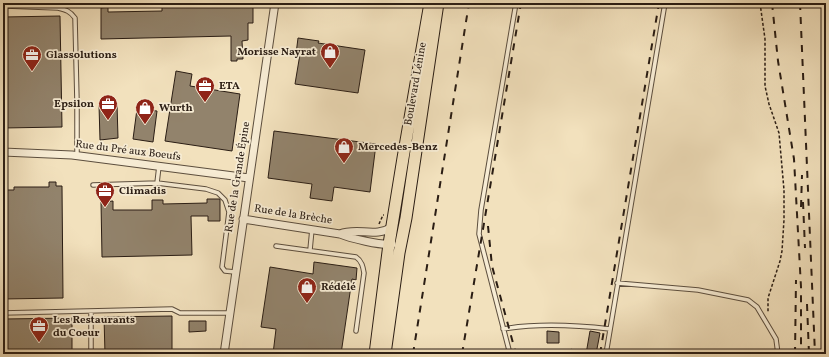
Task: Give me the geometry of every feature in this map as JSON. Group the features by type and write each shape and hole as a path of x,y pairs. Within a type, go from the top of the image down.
{"main road":[{"name":"Boulevard Lénine","path":"375,354 390,236 430,3"},
{"name":"Boulevard Lénine","path":"386,354 399,253 438,3"}],"street":[{"name":"Rue de la Grande Épine","path":"224,354 275,3"},
{"name":"Rue du Pré aux Boeufs","path":"3,152 77,155 249,178"},
{"name":"Rue de la Brèche","path":"243,219 312,229 340,234 346,237 390,236"},
{"name":"Rue de la Brèche","path":"340,234 347,230 390,236"},
{"path":"390,236 403,233"},
{"name":"Boulevard Lénine","path":"390,236 399,253"}],"lane":[{"path":"510,354 479,234 479,226 516,3"},
{"path":"606,354 665,3"},
{"path":"6,6 58,8 72,13 75,18 77,155"},
{"path":"156,183 159,166"},
{"path":"93,186 156,183 206,189 223,196 229,212 222,267 225,271 235,272"},
{"path":"310,250 312,229"},
{"path":"276,246 356,257 361,262 364,273 356,331"},
{"path":"617,283 698,290 748,300 757,306 776,339 778,354"},
{"path":"3,313 172,309 180,313 229,313"},
{"path":"91,311 91,354"},
{"path":"503,329 548,325 610,329"}],"path":[{"path":"760,3 765,39 765,86 769,104 779,133 784,190 782,251 777,272 768,298 767,325"}],"building":[{"path":"230,3 253,3 253,23 248,23 248,40 242,41 243,59 237,59 237,61 231,61 231,36 101,39 101,8 108,7 108,12 162,11 162,6 230,5"},
{"name":"Glassolutions","path":"60,16 62,127 3,128 3,17"},
{"name":"Morisse Nayrat","path":"298,38 319,41 318,43 365,50 358,93 295,84 300,54 296,54"},
{"path":"176,71 192,74 190,86 240,94 232,151 165,141"},
{"name":"Epsilon","path":"117,104 118,138 100,140 99,105"},
{"name":"Wurth","path":"137,109 157,111 153,142 133,139"},
{"name":"Mercedes-Benz","path":"274,131 376,144 370,192 334,187 332,201 310,198 312,184 268,178"},
{"path":"49,182 56,182 56,186 62,186 63,298 3,299 3,190 14,190 14,187 49,187"},
{"path":"207,199 220,199 220,221 208,221 208,216 191,216 192,255 102,257 101,202 113,201 113,210 152,210 152,200 163,200 163,204 207,203"},
{"name":"Rédélé","path":"314,262 357,268 356,280 352,279 341,354 273,354 276,329 261,327 270,267 313,274"},
{"path":"172,316 172,354 105,354 104,317"},
{"path":"72,318 72,354 5,354 4,319"},
{"path":"189,321 206,321 206,331 189,332"},
{"path":"547,331 559,332 559,343 547,343"},
{"path":"590,331 600,333 596,354 586,354"}],"railway":[{"path":"413,354 469,3"},
{"path":"462,354 521,3"},
{"path":"600,354 659,3"},
{"path":"772,3 778,61 794,159 801,287 801,354"},
{"path":"800,3 815,354"},
{"path":"801,207 802,175"},
{"path":"803,202 805,248"},
{"path":"488,226 492,266 516,354"},
{"path":"795,354 796,280"},
{"path":"807,304 809,354"},
{"path":"571,349 572,354"}],"place":[{"name":"Morisse Nayrat","path":"330,69"},
{"name":"Glassolutions","path":"32,72"},
{"name":"ETA","path":"205,103"},
{"name":"Epsilon","path":"108,121"},
{"name":"Wurth","path":"145,125"},
{"name":"Mercedes-Benz","path":"344,164"},
{"name":"Climadis","path":"105,208"},
{"name":"Rédélé","path":"307,304"},
{"name":"Les Restaurants du Coeur","path":"39,343"}]}
